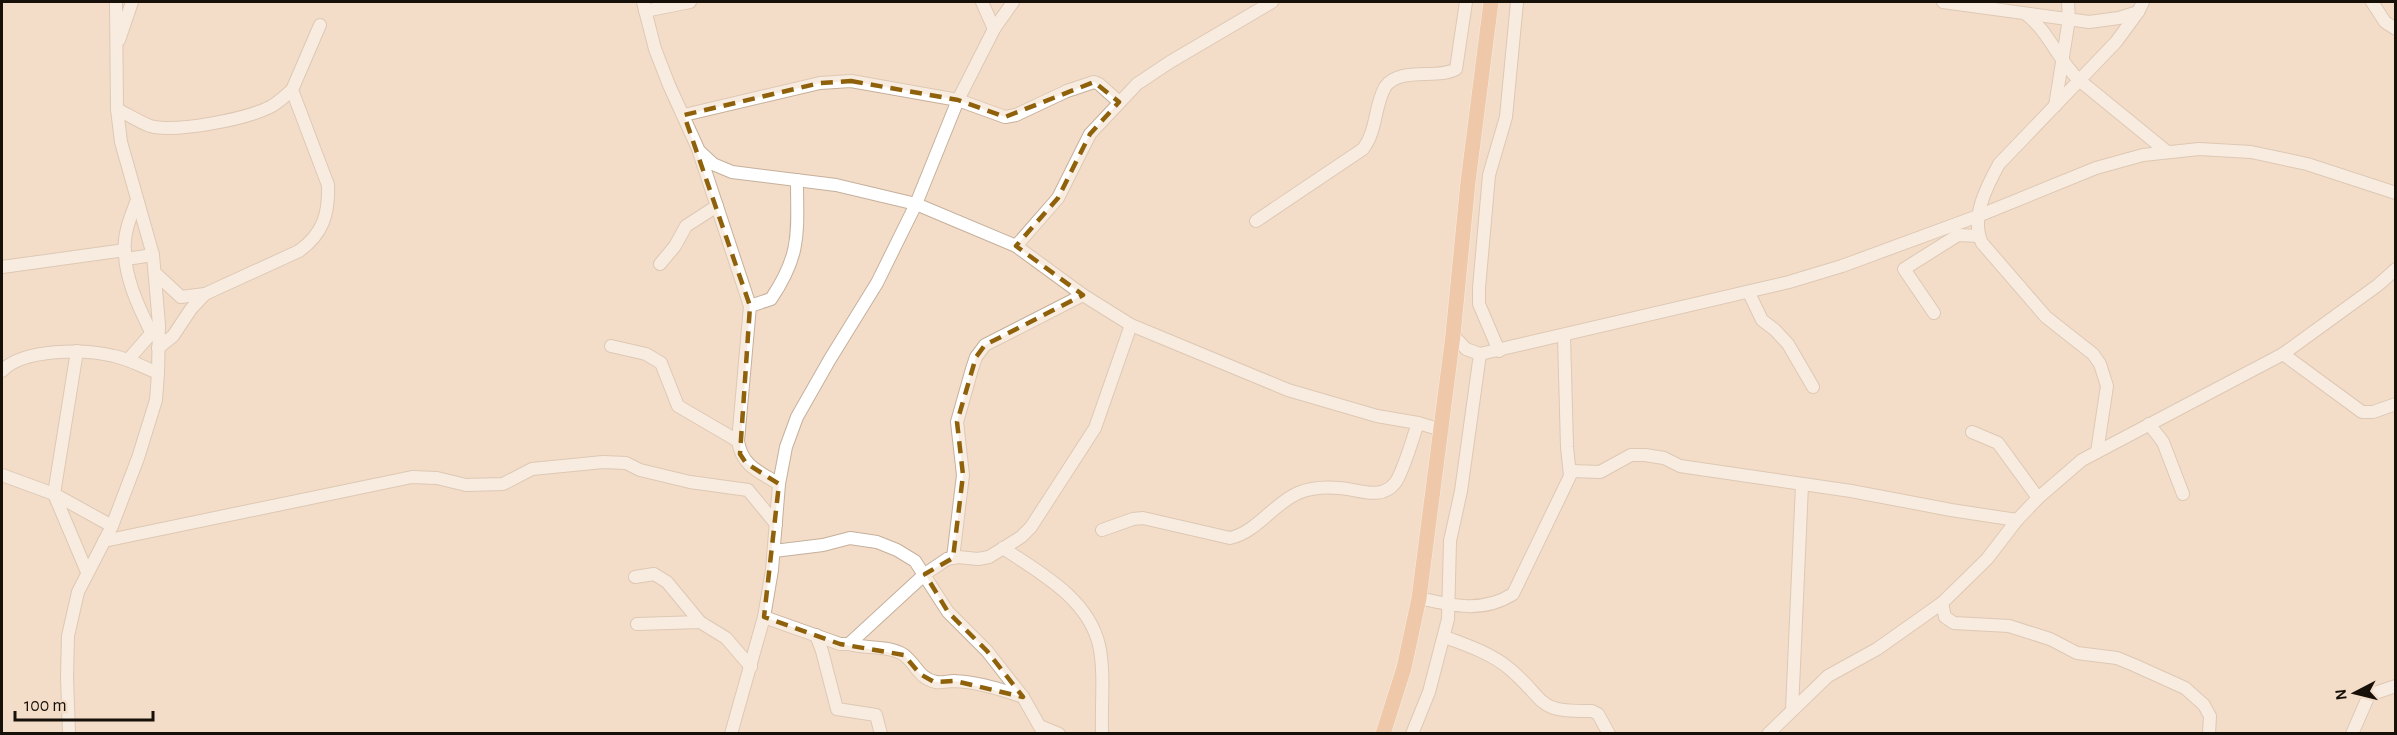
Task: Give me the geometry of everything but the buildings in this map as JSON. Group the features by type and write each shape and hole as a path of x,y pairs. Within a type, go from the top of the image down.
{"main road":[{"path":"1382,730 1404,668 1419,598 1442,430 1468,183 1491,2"}],"street":[{"path":"69,734 68,636 78,592 112,526 138,458 153,410 158,374 153,255 121,142 117,108 116,2"},
{"path":"116,50 132,2"},
{"path":"690,2 644,6 655,49 699,151 750,306 738,441 740,454 746,463 779,484"},
{"path":"982,2 994,29"},
{"path":"731,734 764,617 774,551 779,484 786,447 797,417 876,283 916,204 958,100 994,29 1013,2"},
{"path":"1016,246 1058,198 1080,149 1090,134 1137,84 1272,2"},
{"path":"1256,221 1363,149 1371,139 1382,95 1389,83 1397,78 1419,73 1451,72 1456,69 1466,2"},
{"path":"1499,351 1479,304 1479,288 1489,176 1506,117 1517,2"},
{"path":"1943,2 2089,22 2119,18 2141,7"},
{"path":"2055,108 2069,19 2068,2"},
{"path":"2372,2 2385,22 2396,29"},
{"path":"2097,452 2107,386 2100,364 2093,354 2046,317 1979,237 1978,216 1988,186 1999,164 2116,42 2141,7"},
{"path":"2026,14 2044,31 2063,62 2079,80 2166,151"},
{"path":"117,108 153,126 180,126 230,120 272,106 292,90 320,26"},
{"path":"684,115 820,83 851,81 958,100 999,117 1010,117 1067,91 1094,82 1119,102"},
{"path":"155,273 182,297 205,294 299,251 311,242 322,227 329,202 328,185 292,90"},
{"path":"1453,335 1466,349 1480,354 1749,293 1842,266 1978,216 2096,168 2166,151 2224,149 2279,157 2396,193"},
{"path":"699,151 713,164 732,172 836,185 916,204 1016,246 1083,295 1131,326 1288,390 1377,416 1442,430"},
{"path":"750,306 771,299 794,259 797,243 797,180"},
{"path":"137,200 128,225 126,255 133,293 155,329"},
{"path":"660,264 675,246 686,226 717,206"},
{"path":"1934,313 1904,269 1958,235 1979,237"},
{"path":"2,267 126,255 153,255"},
{"path":"1768,734 1828,676 1877,650 1942,603 1987,559 2017,520 2038,498 2082,460 2283,354 2378,285 2396,269"},
{"path":"1749,293 1762,321 1775,330 1788,344 1813,387"},
{"path":"158,348 173,336 191,309 205,294"},
{"path":"953,558 963,475 957,422 976,357 985,345 1083,295"},
{"path":"849,644 925,574 953,558 983,559 1026,533 1095,428 1131,326"},
{"path":"128,360 155,329"},
{"path":"1419,598 1469,608 1500,602 1513,594 1568,484 1571,471 1567,447 1564,336"},
{"path":"611,346 646,354 661,363 678,406 738,441"},
{"path":"2,371 12,362 30,356 77,351 99,353 128,360 158,374"},
{"path":"77,351 54,494 87,572"},
{"path":"1412,734 1429,692 1445,637 1449,605 1450,541 1461,490 1480,354"},
{"path":"2283,354 2362,412 2373,412 2396,404"},
{"path":"1102,530 1133,519 1143,518 1230,538 1241,536 1270,512 1298,493 1310,489 1339,488 1372,493 1385,492 1396,482 1418,423"},
{"path":"2149,424 2163,442 2183,494"},
{"path":"1972,432 1998,443 2038,498"},
{"path":"1571,471 1600,472 1631,455 1645,455 1664,458 1680,466 1851,491 2017,520"},
{"path":"104,541 412,477 436,478 466,485 503,484 532,469 603,462 626,463 640,470 690,482 748,490 776,524"},
{"path":"2,476 54,494 112,526"},
{"path":"1792,710 1802,485"},
{"path":"774,551 823,545 849,538 877,542 915,561 948,612 987,651 1023,697 1043,730 1059,734"},
{"path":"1003,548 1062,587 1089,621 1096,635 1100,653 1102,734"},
{"path":"635,577 654,574 667,582 700,622 726,638 751,668"},
{"path":"1942,603 1945,616 1954,623 2009,627 2049,639 2077,652 2117,658 2185,688 2204,705 2210,716 2210,734"},
{"path":"764,617 840,644 886,649 904,655 920,674 934,682 955,681 995,688 1023,697"},
{"path":"637,624 700,622"},
{"path":"816,635 837,709 876,715 881,734"},
{"path":"1445,637 1498,661 1511,670 1543,704 1551,709 1592,711 1598,714 1609,734"},
{"path":"2352,734 2369,694 2396,686"}],"highlighted area":[{"path":"851,81 958,100 1005,117 1094,82 1119,102 1090,134 1058,198 1016,246 1083,295 985,345 976,357 957,422 963,475 953,558 925,574 948,612 987,651 1023,697 955,681 934,682 920,674 904,655 840,644 764,617 779,484 746,463 740,454 750,306 684,115 820,83"}]}
